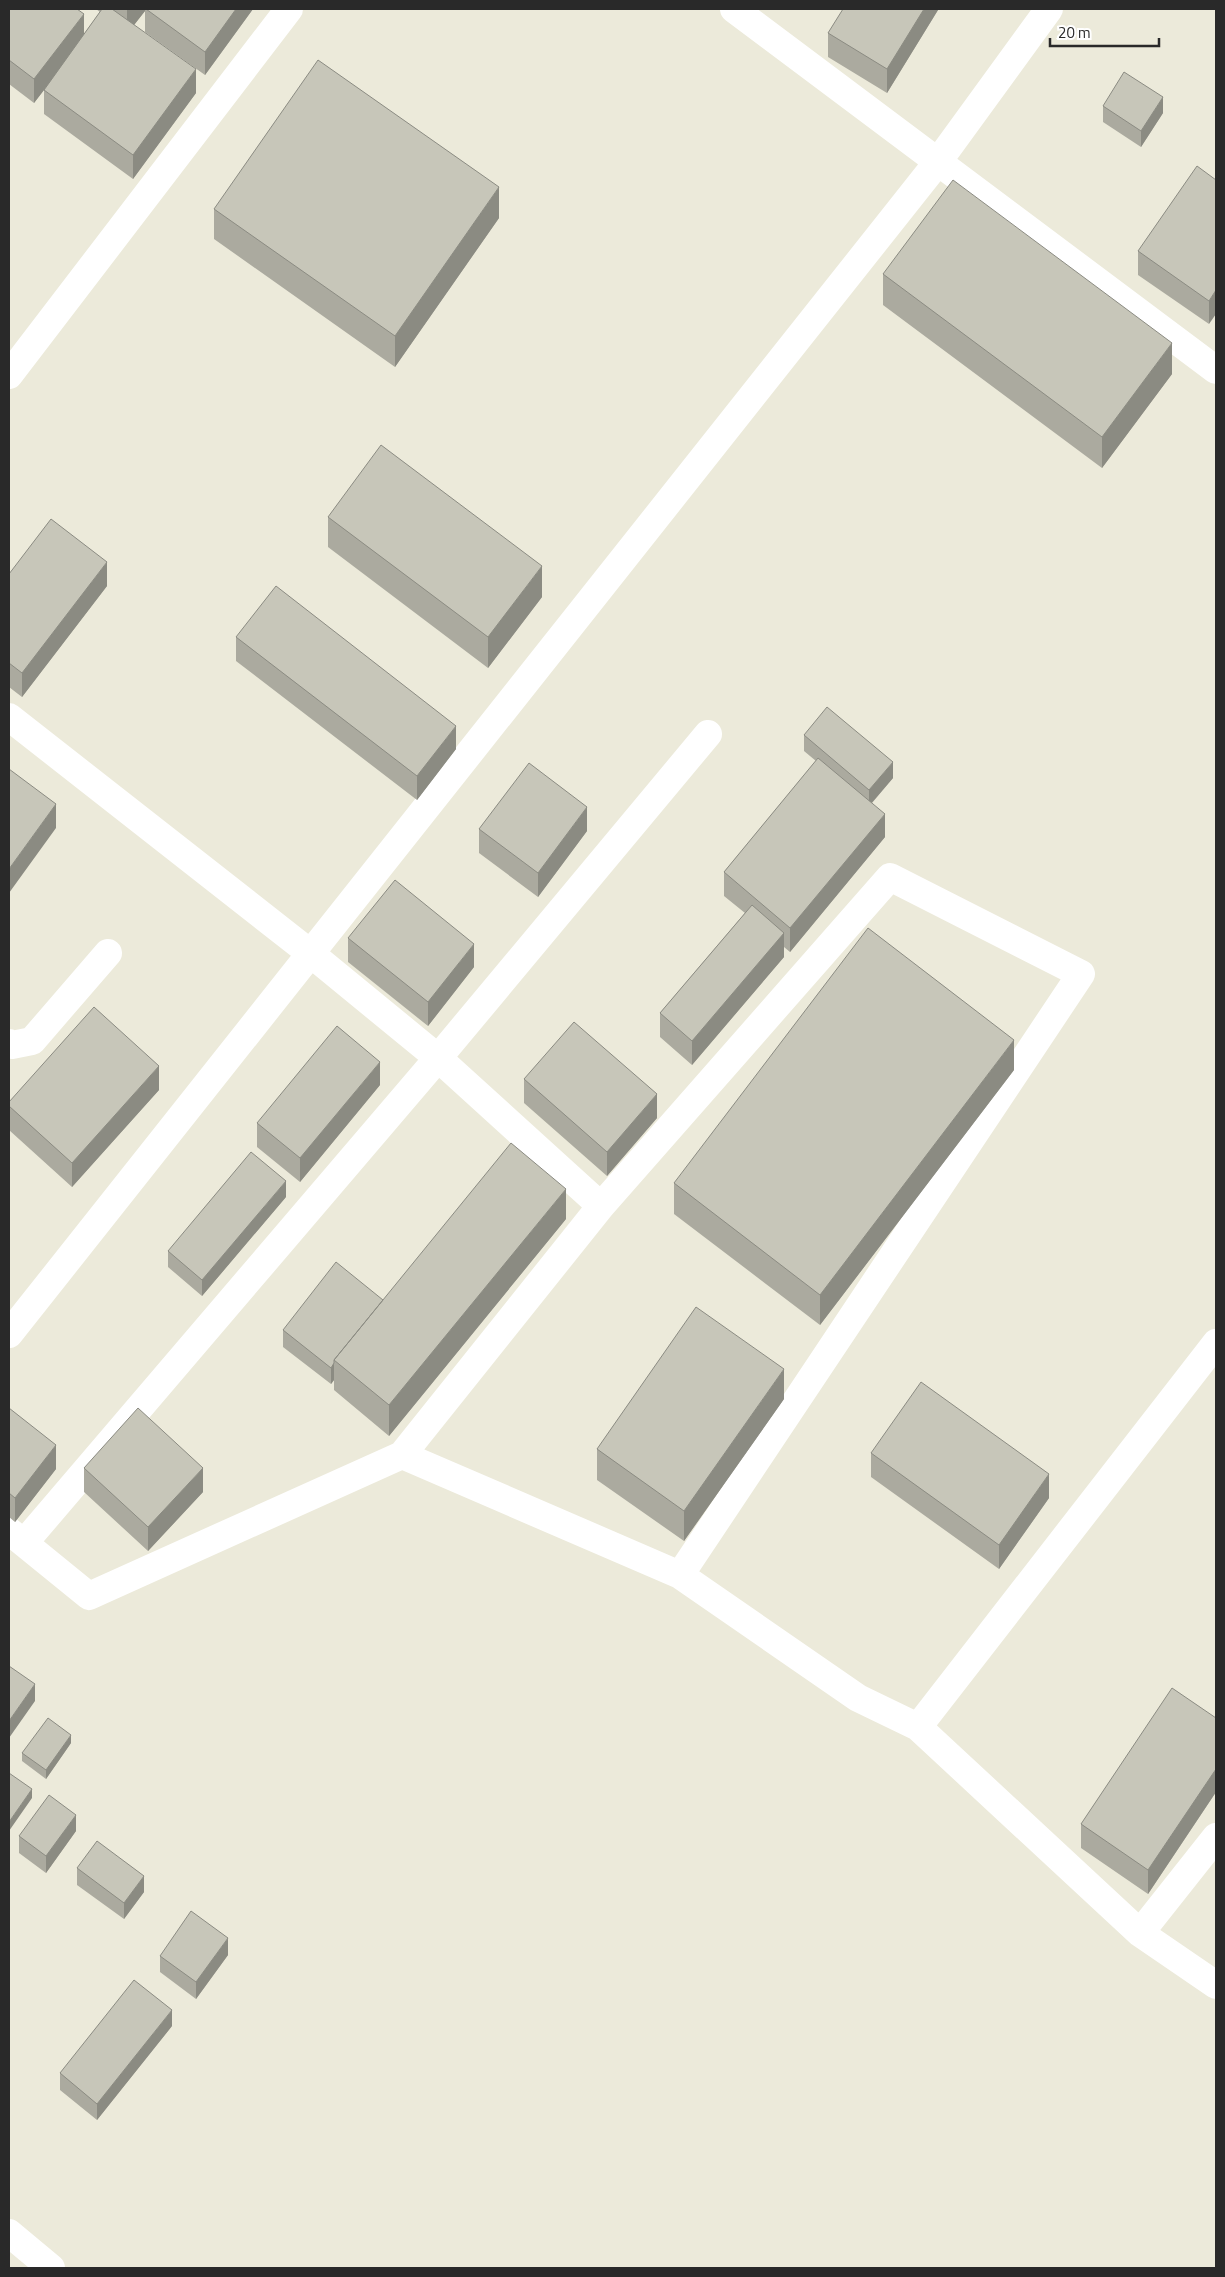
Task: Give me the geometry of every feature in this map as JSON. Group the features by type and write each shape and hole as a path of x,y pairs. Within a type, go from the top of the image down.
{"street":[{"path":"9,375 289,9"},
{"path":"734,9 937,163 1213,361"},
{"path":"9,1334 937,163 1050,9"},
{"path":"9,717 310,953 438,1058 601,1206"},
{"path":"680,1575 1081,974 890,877 601,1206 402,1455 89,1596 17,1537 438,1058 708,734"},
{"path":"9,1043 12,1045 32,1041 108,953"},
{"path":"918,1727 1216,1342"},
{"path":"402,1455 680,1575 858,1698 918,1727 1140,1933 1216,1985"},
{"path":"1140,1933 1216,1837"},
{"path":"9,2233 51,2268"}],"building":[{"path":"9,9 77,9 84,14 34,79 9,60"},
{"path":"102,9 112,9 196,69 133,155 44,90"},
{"path":"146,9 236,9 205,52"},
{"path":"843,9 924,9 887,69 828,33"},
{"path":"318,60 499,187 395,336 214,209"},
{"path":"1124,72 1163,97 1141,131 1103,106"},
{"path":"1197,166 1216,180 1216,290 1209,301 1138,251"},
{"path":"953,180 1172,343 1102,437 883,274"},
{"path":"381,445 542,566 488,637 328,517"},
{"path":"51,519 107,562 22,673 9,663 9,574"},
{"path":"276,586 456,726 417,776 236,637"},
{"path":"827,707 893,762 869,790 804,735"},
{"path":"818,758 885,814 790,928 724,872"},
{"path":"529,763 587,807 538,873 479,829"},
{"path":"9,769 56,804 9,869"},
{"path":"395,880 474,944 428,1002 348,938"},
{"path":"752,905 784,933 692,1041 660,1013"},
{"path":"868,928 1014,1040 820,1295 674,1183"},
{"path":"94,1007 159,1066 72,1163 9,1106 9,1102"},
{"path":"574,1022 657,1094 607,1152 524,1079"},
{"path":"337,1026 380,1062 300,1158 257,1123"},
{"path":"511,1143 566,1189 389,1405 334,1360"},
{"path":"251,1152 286,1181 202,1280 168,1251"},
{"path":"336,1262 383,1300 334,1360 331,1368 283,1330"},
{"path":"696,1307 784,1369 684,1511 597,1449"},
{"path":"921,1382 1049,1474 999,1545 871,1453"},
{"path":"9,1408 56,1445 15,1498 9,1493"},
{"path":"138,1408 203,1468 148,1527 84,1468"},
{"path":"9,1666 35,1684 9,1721"},
{"path":"1172,1688 1216,1718 1216,1769 1148,1870 1081,1824"},
{"path":"48,1718 71,1735 46,1770 22,1753"},
{"path":"9,1773 32,1789 9,1822"},
{"path":"49,1795 76,1815 46,1856 19,1836"},
{"path":"97,1841 144,1876 124,1903 77,1868"},
{"path":"191,1911 228,1938 196,1982 160,1956"},
{"path":"134,1980 172,2010 97,2104 60,2073"}]}
